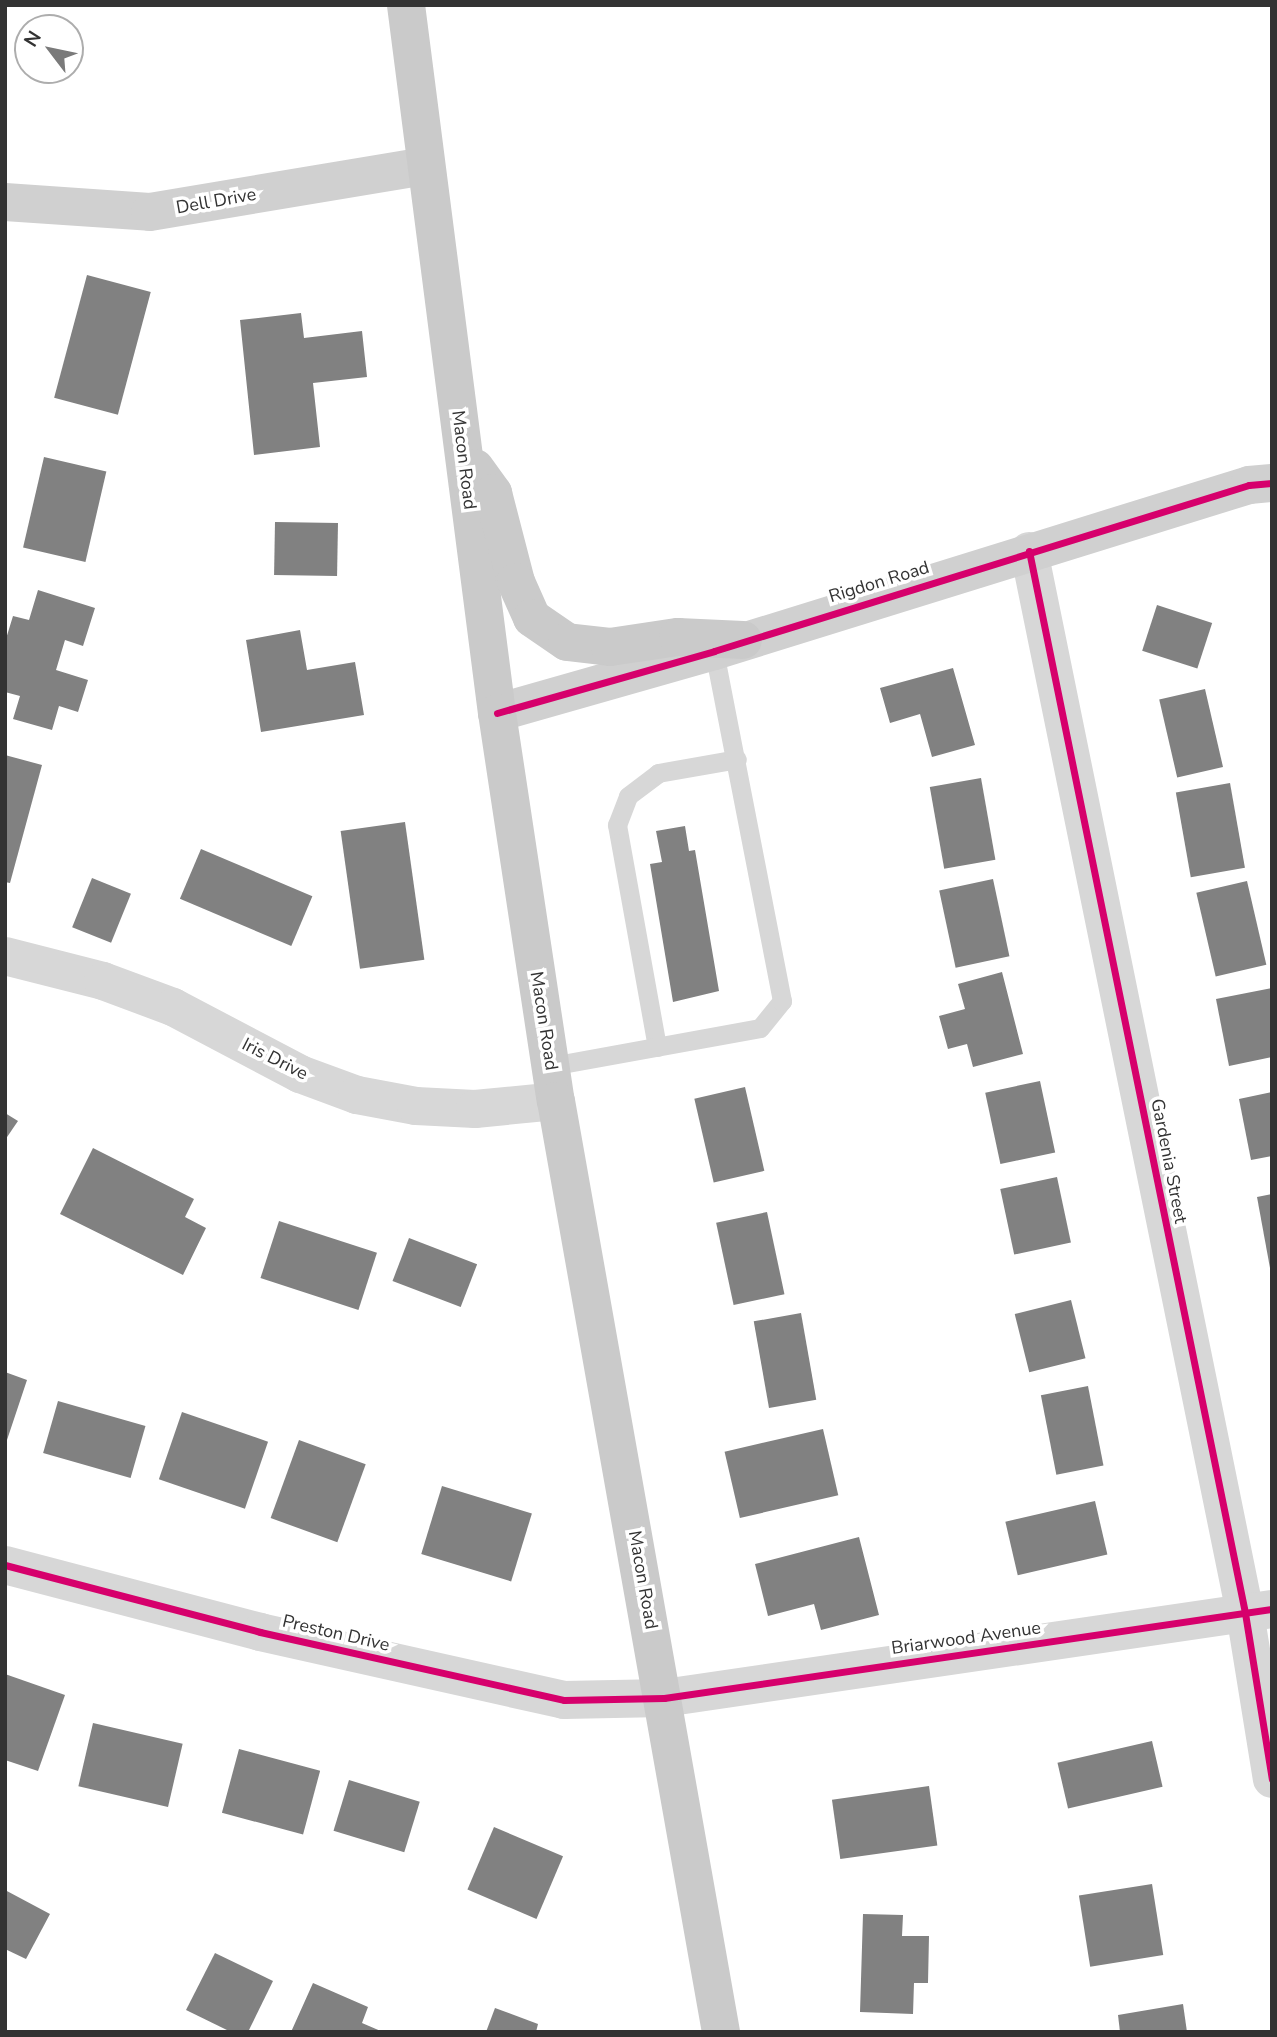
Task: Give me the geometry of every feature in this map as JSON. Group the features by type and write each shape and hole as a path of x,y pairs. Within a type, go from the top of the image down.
{"main road":[{"name":"Macon Road","path":"406,5 497,713 554,1084 721,2032"},
{"path":"463,452 493,493 516,582 532,618 567,642 610,647 678,637 728,646"}],"street":[{"name":"Dell Drive","path":"5,202 150,212 425,166"},
{"name":"Rigdon Road","path":"497,713 728,646 1250,485 1272,483"},
{"name":"Gardenia Street","path":"1029,551 1258,1611 1272,1779"},
{"name":"Iris Drive","path":"5,956 103,981 173,1007 300,1074 357,1095 416,1106 475,1109 554,1084"},
{"name":"Preston Drive","path":"5,1565 260,1632 564,1700 664,1698"},
{"name":"Briarwood Avenue","path":"664,1698 1258,1611"}],"lane":[{"path":"554,1084 657,1047 760,1028 782,1001 737,759 728,646"},
{"path":"657,1047 617,825 628,796 658,773 737,759"}],"building":[{"path":"87,275 151,292 118,415 54,398"},
{"path":"301,313 304,338 362,331 367,377 313,383 320,447 254,455 240,320"},
{"path":"44,457 106,471 85,562 23,548"},
{"path":"275,522 338,523 337,576 274,575"},
{"path":"38,590 95,608 83,646 65,640 56,670 88,680 78,712 59,706 52,730 13,719 20,696 5,692 5,642 13,616 29,620"},
{"path":"1157,605 1212,623 1197,669 1142,651"},
{"path":"300,630 307,670 355,662 364,715 261,732 246,640"},
{"path":"953,668 975,745 932,757 920,714 890,723 880,688"},
{"path":"1205,689 1223,767 1177,778 1159,700"},
{"path":"5,755 42,765 10,883 5,882"},
{"path":"981,778 995,860 944,869 930,787"},
{"path":"1230,783 1245,868 1191,877 1176,793"},
{"path":"405,822 424,960 360,969 341,831"},
{"path":"685,826 689,851 695,850 719,991 673,1002 650,864 662,862 656,831"},
{"path":"201,849 312,896 291,946 180,899"},
{"path":"92,878 131,894 111,943 72,927"},
{"path":"993,879 1009,956 956,968 939,890"},
{"path":"1247,881 1266,965 1216,976 1196,893"},
{"path":"1002,972 1023,1054 973,1067 967,1044 948,1049 939,1016 965,1009 958,984"},
{"path":"1272,988 1272,1057 1229,1066 1216,999"},
{"path":"1040,1081 1055,1152 1000,1164 985,1093"},
{"path":"745,1087 764,1171 714,1182 694,1099"},
{"path":"1272,1092 1272,1156 1251,1160 1239,1099"},
{"path":"5,1113 18,1121 5,1140"},
{"path":"93,1148 194,1199 185,1217 206,1228 183,1275 60,1214"},
{"path":"1057,1177 1071,1243 1014,1255 1000,1189"},
{"path":"1272,1194 1272,1268 1270,1268 1257,1197"},
{"path":"767,1212 784,1294 734,1305 716,1223"},
{"path":"279,1221 377,1253 358,1310 260,1278"},
{"path":"409,1238 477,1264 461,1307 393,1281"},
{"path":"1071,1300 1086,1358 1029,1372 1015,1314"},
{"path":"801,1313 816,1400 769,1408 754,1321"},
{"path":"5,1372 27,1380 6,1443 5,1443"},
{"path":"1088,1386 1103,1466 1056,1475 1041,1395"},
{"path":"58,1401 145,1426 131,1478 43,1453"},
{"path":"182,1412 268,1442 245,1509 159,1479"},
{"path":"823,1429 838,1495 740,1518 725,1452"},
{"path":"299,1440 366,1464 337,1542 271,1518"},
{"path":"442,1486 532,1513 511,1581 421,1554"},
{"path":"1095,1501 1107,1555 1018,1575 1005,1522"},
{"path":"859,1537 879,1615 821,1630 814,1604 768,1616 755,1564"},
{"path":"5,1674 65,1695 38,1771 5,1760"},
{"path":"93,1723 183,1744 168,1807 78,1786"},
{"path":"1152,1741 1163,1787 1068,1809 1057,1763"},
{"path":"239,1749 320,1771 303,1834 222,1813"},
{"path":"349,1780 420,1802 404,1852 334,1831"},
{"path":"929,1786 937,1845 840,1859 832,1800"},
{"path":"494,1827 563,1856 536,1919 467,1890"},
{"path":"1152,1884 1163,1955 1090,1967 1079,1896"},
{"path":"5,1890 50,1914 26,1959 5,1949"},
{"path":"863,1914 903,1915 902,1936 929,1936 928,1983 914,1983 913,2014 860,2012"},
{"path":"215,1953 273,1981 248,2032 231,2032 186,2010"},
{"path":"313,1983 368,2007 362,2023 383,2032 291,2032"},
{"path":"1183,2004 1187,2032 1120,2032 1118,2015"},
{"path":"495,2008 538,2024 536,2032 486,2032"}],"cycle path":[{"path":"497,713 714,651 1249,485 1272,483"},
{"path":"1029,551 1245,1613 1272,1779"},
{"path":"5,1565 260,1632 564,1700 664,1698 1272,1609"}]}
